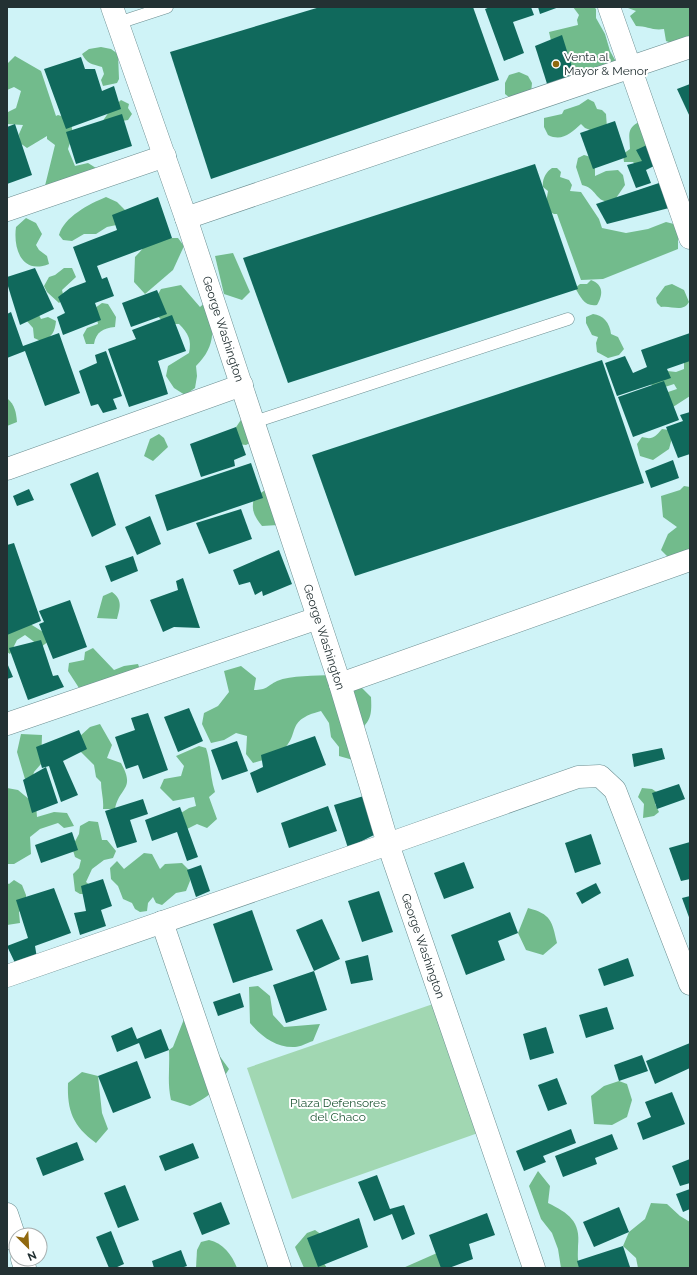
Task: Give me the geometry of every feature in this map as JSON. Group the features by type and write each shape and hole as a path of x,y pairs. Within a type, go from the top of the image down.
{"street":[{"path":"609,7 690,238"},
{"name":"George Washington","path":"115,15 186,218 242,385 340,684 388,844 534,1268"},
{"path":"186,218 690,47"},
{"path":"7,210 164,156"},
{"path":"7,469 242,385"},
{"path":"340,684 690,560"},
{"path":"7,724 318,618"},
{"path":"7,976 388,844 578,776 600,776 615,790 690,984"},
{"path":"162,922 280,1268"},
{"path":"7,1214 12,1227"}],"lane":[{"path":"115,15 167,7"},
{"path":"254,422 568,319"}],"green space":[{"path":"573,7 594,7 596,9 596,18 605,34 610,51 619,67 581,88 552,45 549,32 578,25 577,20 579,15"},
{"path":"690,7 690,35 677,45 666,41 664,29 636,26 630,16 636,11 628,8"},
{"path":"101,47 111,49 118,54 119,79 117,83 103,86 101,80 104,74 102,67 88,62 82,54 89,49"},
{"path":"15,56 41,71 56,116 58,115 64,117 71,124 72,138 68,149 75,166 88,163 96,168 86,183 43,194 55,145 47,139 47,136 27,148 20,143 19,134 23,125 7,124 8,112 16,108 21,91 14,87 7,90 7,64"},
{"path":"519,72 528,76 532,83 531,93 514,101 505,94 505,83 509,75"},
{"path":"588,99 594,102 597,109 602,110 606,114 607,128 595,132 585,128 581,124 566,136 558,138 548,135 544,127 544,118 562,114 564,110 579,105"},
{"path":"121,100 129,104 128,108 132,114 128,120 100,125 111,109"},
{"path":"643,120 649,160 636,166 633,162 624,162 623,154 630,149 629,135 631,129"},
{"path":"584,155 591,157 595,164 595,176 606,171 618,170 623,175 625,185 614,201 603,201 591,189 582,185 576,167 578,158"},
{"path":"552,168 557,168 561,172 560,177 569,180 572,185 570,191 581,192 599,219 602,228 626,233 648,229 666,222 678,225 678,249 603,279 581,280 557,214 548,211 546,203 548,191 543,187 543,181 545,176"},
{"path":"106,197 117,202 129,214 121,224 107,227 96,234 84,234 72,241 63,240 59,235 66,222 85,207"},
{"path":"26,218 36,223 42,234 36,245 39,250 47,256 49,264 32,266 21,258 16,244 16,227"},
{"path":"161,238 178,238 184,246 173,270 145,294 134,282 135,257 149,242"},
{"path":"233,253 250,292 242,300 224,294 215,256"},
{"path":"64,268 72,268 76,277 62,290 64,298 59,303 47,292 44,286 49,277 55,275"},
{"path":"591,280 600,287 601,291 597,305 586,303 575,288 580,284 587,284"},
{"path":"672,284 684,290 689,302 684,307 661,307 657,303 656,298 665,286"},
{"path":"181,285 200,307 208,300 212,327 211,343 203,358 196,366 197,376 195,388 185,395 174,388 166,376 168,366 189,353 190,340 185,330 179,324 173,324 161,320 152,304 161,289"},
{"path":"102,303 108,304 116,317 115,327 107,328 101,331 96,336 94,344 86,344 83,335 87,328 98,324 95,308"},
{"path":"37,311 41,319 48,317 56,321 55,328 49,338 43,342 34,338 33,328 26,320"},
{"path":"593,314 603,318 608,323 611,334 618,337 624,349 619,355 608,358 597,352 596,343 598,337 592,335 586,323 586,317"},
{"path":"690,355 690,396 673,407 665,393 677,389 674,384 654,388 648,380 659,370 676,372 684,369 684,359"},
{"path":"7,398 15,409 17,422 7,426"},
{"path":"245,414 255,440 246,445 238,444 232,433"},
{"path":"662,429 669,430 672,438 669,449 653,460 640,456 637,444 642,437 654,437"},
{"path":"159,434 164,438 168,447 153,461 144,456 150,439"},
{"path":"684,486 690,487 690,569 670,559 661,550 668,534 677,527 663,517 661,496 680,490"},
{"path":"265,490 278,525 262,526 254,513 254,498"},
{"path":"112,592 118,598 120,604 117,619 97,618 103,596"},
{"path":"27,622 48,635 49,641 41,647 25,635 17,640 10,654 7,652 7,631"},
{"path":"93,648 114,670 124,666 138,664 142,675 79,688 68,671 69,663 84,660 85,652"},
{"path":"241,666 256,678 254,690 264,688 283,679 304,676 331,675 343,700 360,686 371,697 371,714 364,726 355,734 353,760 339,756 339,747 331,737 329,723 321,711 309,715 297,723 287,746 274,757 253,763 246,754 247,736 236,733 224,740 211,743 202,724 204,713 218,706 229,692 224,671"},
{"path":"100,724 112,745 107,758 121,763 127,778 127,784 117,802 115,809 103,809 101,782 96,777 94,765 79,750 79,737 90,727"},
{"path":"21,734 42,735 41,764 34,772 31,783 25,779 17,752"},
{"path":"199,746 206,748 208,754 215,792 209,797 217,819 207,828 197,824 183,831 176,816 189,808 196,806 194,797 173,801 160,788 164,779 181,776 184,766 176,756"},
{"path":"7,788 18,790 36,805 37,817 54,812 67,813 74,826 64,828 58,823 40,829 30,837 31,854 14,864 7,864"},
{"path":"642,788 652,789 658,793 660,801 655,804 659,812 654,816 643,818 644,804 638,797"},
{"path":"89,821 98,822 102,840 107,840 116,851 113,858 104,860 92,869 86,882 91,886 85,894 80,894 75,891 73,874 79,868 81,860 75,857 72,847 79,834 80,826"},
{"path":"144,853 152,854 160,869 165,864 182,863 189,870 190,881 186,891 176,893 162,905 156,903 153,897 148,903 147,911 140,912 135,909 132,903 123,899 118,886 111,879 110,868 117,861 124,869"},
{"path":"14,880 22,885 26,895 26,904 19,912 20,923 7,925 7,883 9,884"},
{"path":"528,908 536,910 546,916 554,929 557,943 543,955 526,950 518,933"},
{"path":"258,986 270,996 273,1015 284,1027 320,1024 313,1041 297,1047 282,1046 264,1037 254,1028 250,1023 249,987"},
{"name":"Plaza Defensores del Chaco","path":"433,1004 478,1133 292,1199 247,1068"},
{"path":"186,1014 208,1040 229,1069 213,1091 203,1099 190,1106 171,1100 169,1081 169,1050 173,1047"},
{"path":"82,1072 98,1076 102,1113 108,1129 96,1143 88,1137 77,1124 70,1110 68,1083"},
{"path":"619,1081 627,1084 632,1100 627,1117 612,1125 594,1124 591,1096 604,1086"},
{"path":"538,1171 550,1186 548,1203 562,1210 572,1219 575,1224 578,1237 578,1262 580,1268 561,1268 558,1249 552,1233 541,1219 529,1186"},
{"path":"651,1203 667,1204 680,1216 690,1222 690,1268 638,1268 636,1258 623,1246 629,1232 645,1219"},
{"path":"315,1230 322,1235 323,1262 327,1268 304,1268 295,1247 307,1233"},
{"path":"209,1240 219,1244 226,1250 237,1268 196,1268 197,1250 201,1242"},
{"path":"437,1253 448,1268 403,1268"}],"building":[{"path":"320,7 473,7 499,80 211,179 170,52"},
{"path":"490,7 531,7 534,15 513,22 524,53 504,61 485,9"},
{"path":"538,7 559,7 540,14"},
{"name":"Venta al Mayor & Menor","path":"562,35 577,83 549,90 535,46"},
{"path":"81,57 85,69 95,69 102,91 114,86 121,109 66,129 44,69"},
{"path":"690,84 690,117 677,89"},
{"path":"122,114 132,146 76,164 66,132"},
{"path":"615,121 627,157 593,169 580,133"},
{"path":"15,124 32,175 7,184 7,127"},
{"path":"647,145 656,165 646,170 651,183 636,188 627,165 642,161 636,150"},
{"path":"535,164 578,289 288,383 243,258"},
{"path":"662,182 669,208 607,224 596,204"},
{"path":"158,197 172,238 97,266 102,279 107,277 114,296 95,303 101,320 63,335 57,317 65,313 58,297 70,288 86,282 73,247 117,230 112,215"},
{"path":"35,268 54,309 20,325 7,283 7,277"},
{"path":"157,290 167,314 131,327 122,303"},
{"path":"11,312 23,346 59,333 80,393 45,406 25,351 7,358 7,314"},
{"path":"172,315 186,351 158,361 168,394 129,407 108,349 136,339 132,330"},
{"path":"690,333 690,361 667,369 671,378 617,396 605,363 625,356 633,373 647,367 641,350"},
{"path":"106,351 122,396 113,399 117,409 103,413 98,404 91,406 79,371 97,363 95,355"},
{"path":"602,360 644,483 355,576 312,455"},
{"path":"664,381 679,420 633,437 618,397"},
{"path":"690,412 690,454 678,458 666,427 683,421 680,415"},
{"path":"236,427 246,455 234,460 235,466 201,477 190,444"},
{"path":"673,460 679,478 651,488 645,471"},
{"path":"251,463 263,498 167,531 155,495"},
{"path":"98,472 116,525 92,537 70,484"},
{"path":"29,489 34,500 17,506 13,496"},
{"path":"241,509 252,539 209,554 196,523"},
{"path":"150,516 161,544 137,555 125,527"},
{"path":"14,543 41,621 7,635 7,545"},
{"path":"279,550 292,584 263,596 262,591 255,595 250,582 239,585 233,570"},
{"path":"133,556 138,571 111,582 105,566"},
{"path":"183,578 200,628 174,627 163,632 150,600 178,590 176,581"},
{"path":"70,600 87,647 53,659 39,624 44,622 39,611"},
{"path":"41,640 53,676 58,675 64,687 28,700 9,648"},
{"path":"7,663 13,677 7,679"},
{"path":"189,708 203,741 178,752 164,717"},
{"path":"148,713 168,770 143,779 138,765 126,769 115,737 135,730 131,718"},
{"path":"79,730 87,749 63,761 78,795 61,802 49,766 42,768 36,747"},
{"path":"315,736 326,765 257,793 250,773 263,767 261,755"},
{"path":"237,741 248,771 222,780 211,750"},
{"path":"662,748 665,759 634,767 632,754"},
{"path":"46,767 58,803 32,813 23,780"},
{"path":"679,784 685,799 657,809 652,793"},
{"path":"367,795 378,833 348,848 334,805"},
{"path":"143,799 148,814 130,820 137,842 117,848 105,811"},
{"path":"328,806 337,831 289,848 281,823"},
{"path":"180,807 198,857 187,861 177,832 152,841 145,820"},
{"path":"72,832 78,850 41,863 35,845"},
{"path":"591,834 601,864 575,873 565,843"},
{"path":"690,842 690,879 681,881 669,848"},
{"path":"464,862 474,888 444,899 434,873"},
{"path":"201,865 210,891 196,897 187,870"},
{"path":"103,879 112,906 101,910 106,926 80,935 74,913 86,911 81,886"},
{"path":"596,883 601,893 582,904 576,893"},
{"path":"54,888 71,933 35,946 37,958 16,965 7,946 28,938 16,900"},
{"path":"379,891 393,932 362,942 348,901"},
{"path":"690,896 690,920 682,898"},
{"path":"252,910 273,970 233,983 213,924"},
{"path":"510,912 518,933 498,941 505,960 466,975 451,935"},
{"path":"322,919 340,959 314,971 296,930"},
{"path":"368,955 373,980 351,984 345,961"},
{"path":"628,958 634,976 604,986 598,969"},
{"path":"314,971 327,1010 286,1023 273,985"},
{"path":"240,993 244,1007 218,1016 213,1002"},
{"path":"607,1007 614,1029 586,1038 579,1015"},
{"path":"132,1027 137,1039 161,1029 169,1050 145,1059 139,1043 117,1052 111,1036"},
{"path":"546,1027 554,1053 530,1060 523,1034"},
{"path":"690,1043 690,1068 655,1084 646,1061"},
{"path":"642,1055 648,1071 619,1081 614,1065"},
{"path":"137,1061 151,1098 113,1113 98,1076"},
{"path":"557,1078 567,1104 548,1111 538,1085"},
{"path":"672,1092 685,1124 643,1140 637,1123 651,1117 645,1102"},
{"path":"571,1129 576,1143 543,1156 546,1162 524,1171 516,1151"},
{"path":"612,1134 618,1149 595,1158 597,1164 563,1177 555,1156"},
{"path":"77,1142 84,1160 43,1176 36,1158"},
{"path":"193,1143 199,1158 165,1171 159,1156"},
{"path":"690,1159 690,1183 680,1186 672,1166"},
{"path":"377,1175 390,1209 404,1205 415,1234 402,1240 392,1214 374,1221 358,1182"},
{"path":"125,1185 139,1220 118,1228 104,1193"},
{"path":"690,1189 690,1209 683,1212 676,1194"},
{"path":"221,1202 230,1224 202,1235 193,1213"},
{"path":"619,1207 629,1232 594,1247 583,1222"},
{"path":"487,1213 495,1235 469,1244 473,1259 449,1268 441,1268 429,1235"},
{"path":"359,1218 368,1247 318,1267 307,1238"},
{"path":"111,1231 124,1264 115,1268 109,1268 96,1237"},
{"path":"623,1246 630,1267 579,1268 577,1261"},
{"path":"181,1250 187,1266 181,1268 154,1268 152,1261"}],"place":[{"name":"Venta al Mayor & Menor","path":"556,64"}]}
